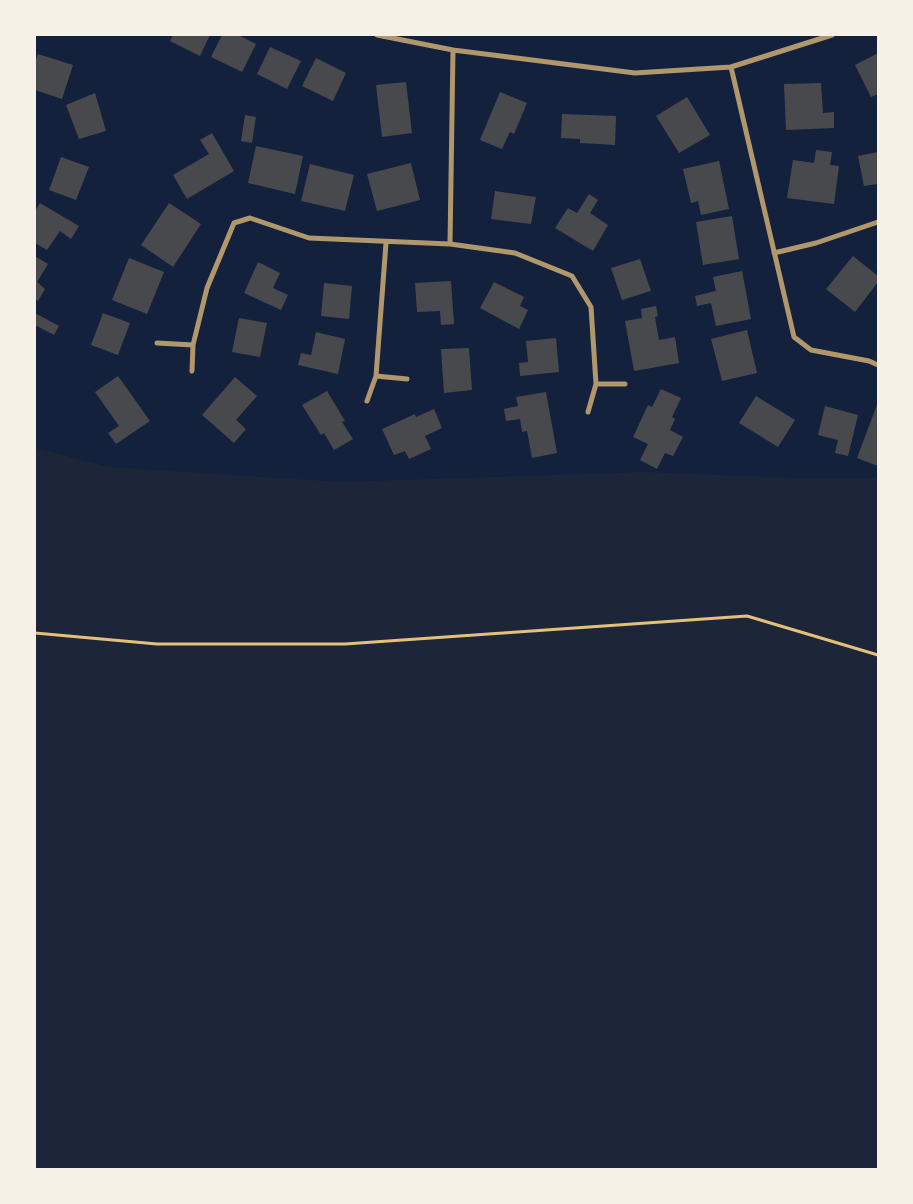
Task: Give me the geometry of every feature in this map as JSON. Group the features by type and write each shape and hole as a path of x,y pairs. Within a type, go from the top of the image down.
{"street":[{"path":"377,35 453,50 635,73 731,67 832,35"},
{"path":"450,244 453,50"},
{"path":"731,67 794,337 811,350 869,361 878,365"},
{"path":"192,371 193,345 207,288 234,223 250,218 309,238 386,243 450,244 515,253 572,276 591,307 596,384 588,412"},
{"path":"774,253 816,243 878,222"},
{"path":"367,401 376,376 386,243"},
{"path":"157,343 193,345"},
{"path":"376,376 407,379"},
{"path":"596,384 625,384"}],"path":[{"path":"35,633 157,644 345,644 747,616 878,655"}],"shaded area":[{"path":"35,448 109,467 341,482 644,472 798,478 878,478 878,1169 35,1169"}],"building":[{"path":"173,35 210,35 200,56 170,41"},
{"path":"222,35 238,35 256,44 242,72 211,57"},
{"path":"270,47 301,61 287,89 257,74"},
{"path":"878,53 878,94 871,97 855,65"},
{"path":"38,54 73,65 62,99 35,90 35,62"},
{"path":"316,58 346,73 333,101 302,86"},
{"path":"406,82 412,133 382,137 376,85"},
{"path":"821,83 823,113 834,112 834,128 786,130 784,84"},
{"path":"500,92 527,103 514,134 510,132 502,149 480,140"},
{"path":"95,93 106,131 79,139 66,105"},
{"path":"687,97 710,135 679,153 656,116"},
{"path":"562,114 616,116 615,145 580,143 580,139 561,138"},
{"path":"245,115 256,117 252,143 241,141"},
{"path":"212,133 234,171 187,199 173,175 209,154 200,140"},
{"path":"256,146 303,156 295,194 248,183"},
{"path":"816,150 832,152 830,165 839,166 834,204 787,198 793,160 814,163"},
{"path":"878,152 878,184 864,186 858,156"},
{"path":"61,157 89,167 76,200 49,190"},
{"path":"719,161 729,209 701,215 698,201 691,203 683,169"},
{"path":"411,163 420,200 377,211 367,174"},
{"path":"310,164 354,175 345,211 301,201"},
{"path":"495,191 536,197 531,224 491,219"},
{"path":"589,194 598,200 590,213 608,225 593,251 555,228 568,208 577,213"},
{"path":"40,203 79,226 71,239 60,231 47,250 35,243 35,211"},
{"path":"169,203 201,224 173,267 141,245"},
{"path":"732,216 739,259 703,265 696,222"},
{"path":"35,256 48,264 37,282 45,289 38,301 35,299"},
{"path":"853,256 878,276 878,282 855,312 826,289"},
{"path":"129,258 164,272 147,314 112,300"},
{"path":"640,259 651,291 622,300 611,268"},
{"path":"258,262 280,273 273,288 288,295 281,310 244,293"},
{"path":"742,271 751,319 716,326 711,303 697,306 695,296 716,291 713,277"},
{"path":"451,281 454,324 441,325 440,311 417,312 415,283"},
{"path":"494,282 524,297 520,306 528,310 519,329 480,308"},
{"path":"324,283 352,286 349,319 321,316"},
{"path":"656,306 658,316 655,317 659,340 675,337 679,363 634,371 625,321 642,318 641,309"},
{"path":"35,313 59,326 54,335 35,325"},
{"path":"103,313 130,323 118,355 91,345"},
{"path":"239,318 267,323 260,357 232,352"},
{"path":"747,330 757,373 722,381 711,339"},
{"path":"316,332 345,339 338,374 298,365 301,353 311,355"},
{"path":"556,338 559,372 520,376 519,363 528,362 526,341"},
{"path":"469,348 472,390 444,393 441,349"},
{"path":"118,376 150,421 116,444 108,433 119,426 95,392"},
{"path":"235,377 257,396 236,420 246,429 234,443 202,415"},
{"path":"661,389 681,398 672,417 675,419 670,430 683,437 673,456 665,453 657,469 640,460 648,444 633,437 648,405 652,407"},
{"path":"327,391 345,421 342,422 353,439 334,450 324,433 321,435 302,405"},
{"path":"546,392 557,453 532,458 527,431 522,432 520,419 506,421 504,409 518,406 516,397"},
{"path":"756,396 795,420 778,447 739,423"},
{"path":"878,402 878,466 857,458"},
{"path":"825,406 858,415 848,456 835,453 838,440 818,435"},
{"path":"434,409 442,428 425,436 431,449 409,459 405,451 394,455 382,429 415,414 416,417"}]}
